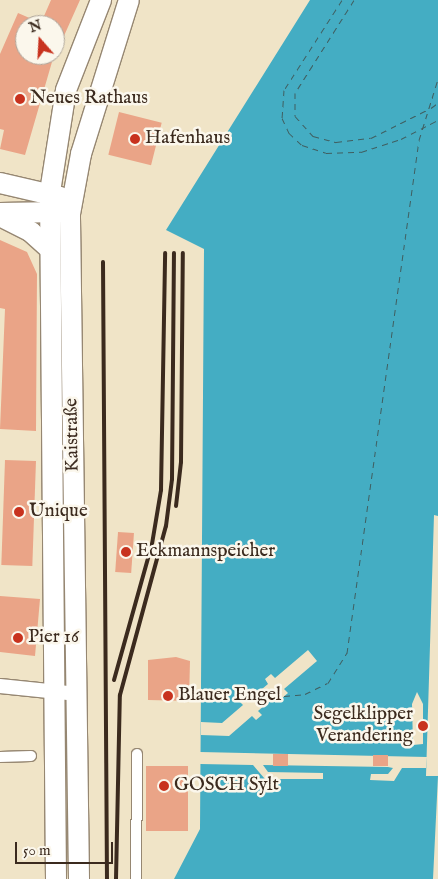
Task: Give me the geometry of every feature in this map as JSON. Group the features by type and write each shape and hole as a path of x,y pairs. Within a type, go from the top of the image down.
{"main road":[{"name":"Kaistraße","path":"56,879 48,248 50,201 66,90 101,0"},
{"name":"Kaistraße","path":"78,879 78,694 70,214 81,154 129,0"},
{"path":"0,183 50,201"},
{"path":"0,214 63,199 70,214"},
{"path":"0,214 31,232 48,248"}],"street":[{"path":"0,686 78,694"},
{"path":"136,879 138,754"},
{"path":"0,757 31,756"}],"water":[{"path":"310,0 438,0 438,516 434,515 426,776 438,776 433,879 174,879 200,829 204,249 166,230"}],"pier":[{"path":"308,650 317,661 284,689 288,693 281,699 277,695 258,711 262,715 256,720 252,716 229,736 201,735 201,722 222,723 243,705 239,701 245,696 249,700 268,684 265,679 271,674 275,678"},
{"path":"417,692 423,704 423,744 413,745 412,704"},
{"path":"200,752 427,757 426,768 402,768 394,781 370,780 371,774 388,774 393,768 388,767 263,765 268,772 323,773 323,779 265,779 253,765 200,764"}],"building":[{"name":"Neues Rathaus","path":"51,0 80,0 65,34 65,15 44,15"},
{"name":"Neues Rathaus","path":"15,20 15,65 51,65 25,155 0,149 4,130 0,129 0,54"},
{"name":"Hafenhaus","path":"119,112 162,123 151,165 108,155"},
{"path":"0,240 27,252 37,274 36,431 0,429 5,309 0,308"},
{"path":"5,460 36,461 32,566 1,565"},
{"name":"Eckmannspeicher","path":"118,532 134,533 131,573 115,572"},
{"path":"0,596 40,599 35,656 0,652"},
{"path":"176,657 190,661 189,701 148,700 148,660"},
{"path":"273,754 288,754 288,766 273,766"},
{"path":"373,755 388,755 388,766 373,766"},
{"path":"146,766 188,766 188,831 146,831"}],"ferry route":[{"path":"342,0 284,90 282,118 289,133 302,145 326,153 361,152 401,139 438,120"},
{"path":"354,0 295,93 295,116 313,136 336,142 371,138 427,110"},
{"path":"284,696 305,694 328,683 347,653 419,140 438,79"},
{"path":"431,108 438,103"}],"railway":[{"path":"114,680 152,544 161,490 165,253"},
{"path":"116,879 120,695 166,526 172,479 174,253"},
{"path":"176,506 181,462 183,253"},
{"path":"103,262 107,879"}],"place":[{"name":"Neues Rathaus","path":"20,99"},
{"name":"Hafenhaus","path":"135,139"},
{"name":"Unique","path":"19,512"},
{"name":"Eckmannspeicher","path":"126,552"},
{"name":"Pier 16","path":"18,638"},
{"name":"Blauer Engel","path":"168,696"},
{"name":"Segelklipper Verandering","path":"423,726"},
{"name":"GOSCH Sylt","path":"164,786"}]}
